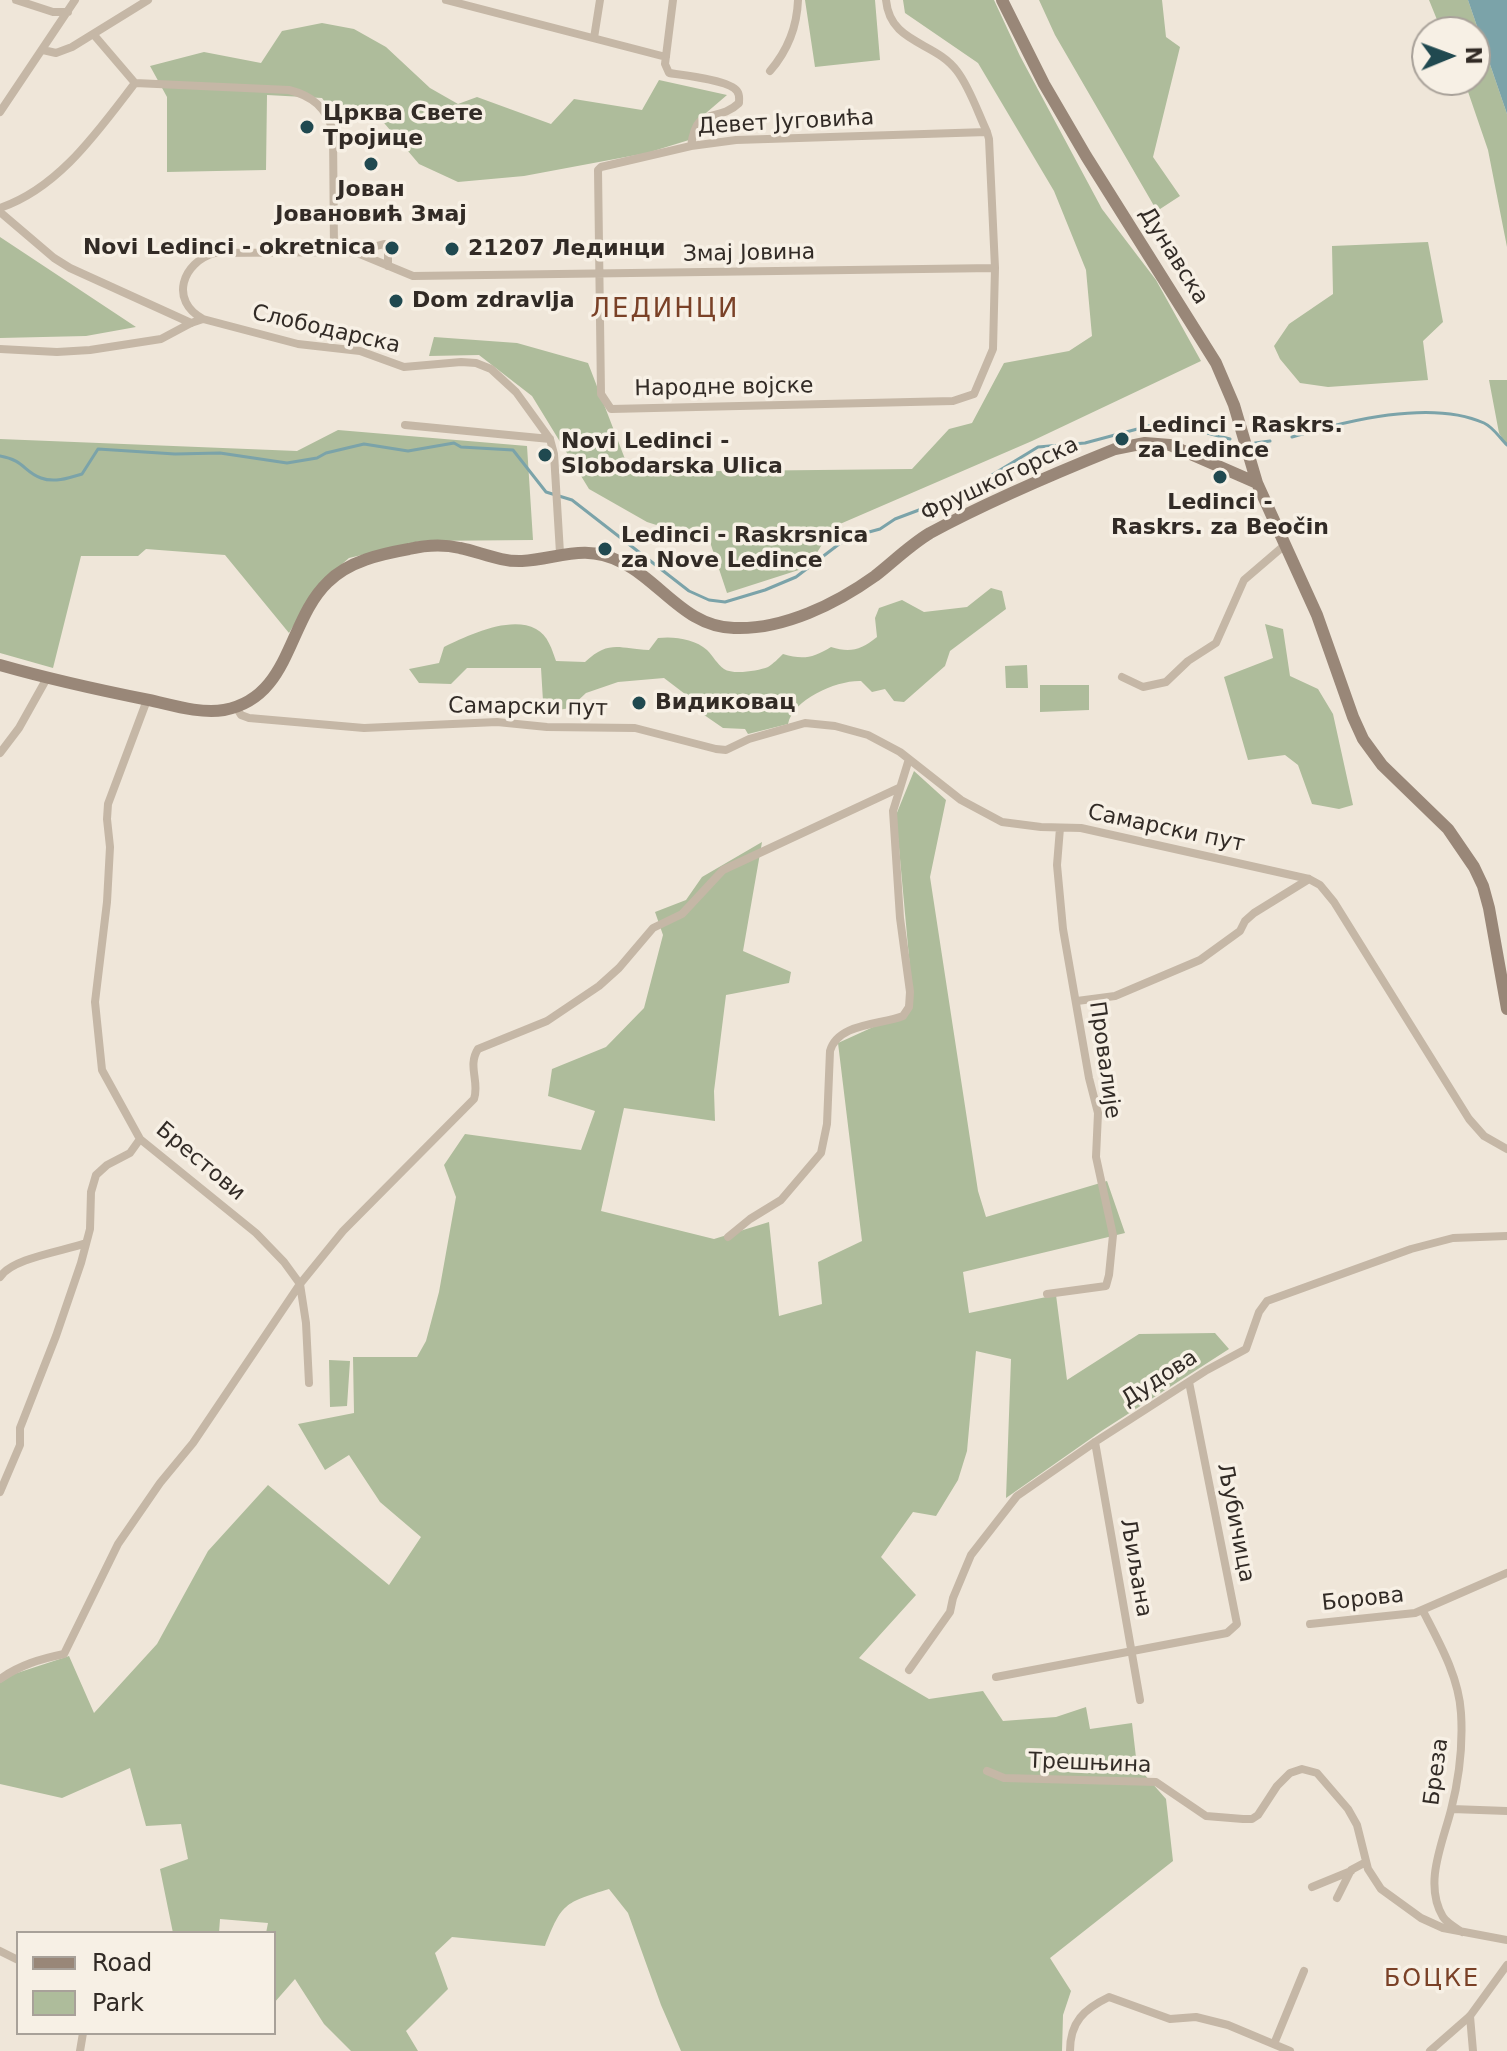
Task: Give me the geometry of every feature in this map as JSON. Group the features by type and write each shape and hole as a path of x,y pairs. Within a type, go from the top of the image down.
{"street":[{"path":"16,0 53,12 68,12"},
{"path":"0,112 75,0"},
{"path":"43,50 56,53 94,35 148,0"},
{"path":"446,0 666,57"},
{"path":"594,38 600,0"},
{"path":"673,0 666,57 669,73 725,84 735,88 739,94 739,103 733,109 700,120 694,126 691,146"},
{"path":"770,71 788,45 795,27 798,0"},
{"path":"886,0 887,9 899,32 946,58 959,73 987,132 995,268"},
{"name":"Дунавска","path":"1002,0 1044,84 1086,156 1216,363 1238,416 1257,483 1317,615 1363,739 1382,765 1448,829 1474,867 1483,886 1507,1009"},
{"path":"94,35 135,83 289,90 305,94 318,103 328,116 333,131 334,252"},
{"path":"135,83 95,136 46,184 23,200 0,210 54,258 70,268 191,323"},
{"name":"Девет Југовића","path":"600,274 598,170 601,167 691,146 736,140 987,132"},
{"path":"355,252 384,244 388,250 388,266"},
{"name":"Змај Јовина","path":"203,319 189,309 183,285 194,263 204,256 229,252 355,252 413,276 995,268"},
{"name":"Народне војске","path":"600,274 601,394 611,409 953,401 974,394 993,349 995,268"},
{"path":"0,349 90,350 161,339 203,319"},
{"name":"Слободарска","path":"203,319 298,344 360,351 404,367 461,362 476,363 491,369 516,392 550,439 554,454 560,553"},
{"path":"405,425 550,439"},
{"name":"Фрушкогорска","path":"236,707 258,695 276,676 307,611 327,582 351,567 386,554 440,545 522,561 560,553 586,552 621,561 675,603 711,626 738,629 783,621 835,600 877,574 928,535 1115,449 1145,443 1170,445 1257,483"},
{"path":"1221,468 1248,457"},
{"path":"1122,677 1143,687 1166,682 1188,661 1216,643 1244,580 1286,544"},
{"path":"0,665 147,700 212,711 236,707"},
{"path":"0,753 19,728 47,678"},
{"name":"Брестови","path":"147,700 108,804 110,859 95,1002 102,1070 140,1139 256,1233 300,1284 306,1323 309,1383"},
{"name":"Самарски пут","path":"236,707 241,715 249,718 364,728 497,722 547,727 635,728 726,750 749,739 805,723 835,726 868,735 909,759 961,800 993,818 1021,825 1081,828 1309,879"},
{"path":"728,1237 781,1200 821,1153 827,1124 830,1051 834,1039 847,1031 903,1016 909,1007 909,976 900,918 893,811 909,759"},
{"path":"0,1679 14,1669 64,1654 118,1544 160,1483 193,1443 300,1284 343,1231 474,1099 476,1091 472,1065 478,1049 547,1021 599,986 653,928 682,914 723,870 899,788"},
{"name":"Провалије","path":"1047,1294 1106,1286 1113,1235 1096,1157 1098,1113 1063,929 1057,865 1060,828"},
{"path":"1077,1001 1115,996 1200,960 1240,931 1254,913 1309,879 1320,885 1334,902 1469,1119 1484,1136 1507,1149"},
{"path":"0,1492 20,1445 20,1428 60,1326 86,1243 90,1229 91,1192 96,1175 107,1165 130,1153 140,1139"},
{"name":"Дудова","path":"909,1670 947,1617 971,1555 999,1517 1029,1486 1189,1382 1246,1349 1259,1312 1267,1301 1411,1249 1453,1238 1507,1236"},
{"path":"0,1277 4,1270 24,1261 86,1243"},
{"name":"Љубичица","path":"1131,1650 1227,1633 1237,1624 1189,1382"},
{"name":"Љиљана","path":"1095,1442 1140,1700"},
{"name":"Борова","path":"1310,1624 1423,1611 1507,1573"},
{"name":"Бреза","path":"1423,1611 1453,1676 1461,1710 1460,1767 1434,1874 1443,1916 1462,1933"},
{"path":"996,1677 1131,1650"},
{"name":"Трешњина","path":"987,1771 1004,1778 1156,1782 1206,1816 1243,1819 1258,1815 1277,1786 1290,1773 1309,1770 1317,1773 1348,1809 1357,1825 1374,1882 1389,1896 1429,1921 1462,1933 1507,1940"},
{"path":"1452,1809 1507,1811"},
{"path":"1312,1887 1366,1862"},
{"path":"1337,1898 1351,1870"},
{"path":"1430,2051 1470,2016 1507,1965"},
{"path":"1274,2044 1304,1971"},
{"path":"1070,2051 1073,2028 1078,2018 1109,1997 1170,2019 1196,2017 1228,2025 1290,2051"},
{"path":"1470,2016 1473,2051"}],"green space":[{"path":"805,0 875,0 880,60 815,67"},
{"path":"903,0 994,0 1020,56 1102,209 1156,280 1201,361 1032,441 833,527 808,567 727,593 710,542 647,522 589,489 532,396 479,355 429,356 434,337 517,343 588,363 630,472 912,469 949,429 972,423 1004,363 1069,351 1092,336 1086,270 1054,191 978,63 905,13"},
{"path":"1039,0 1162,0 1166,37 1180,47 1153,157 1180,196 1157,211 1055,35"},
{"path":"1429,0 1468,0 1473,16 1436,16"},
{"path":"322,23 354,29 386,47 430,88 458,104 477,97 551,124 574,99 642,110 659,80 727,95 699,119 689,140 647,153 524,176 458,182 419,164 373,110 334,115 322,98 267,95 266,170 167,172 167,97 150,66 204,52 261,63 282,31"},
{"path":"1491,67 1507,114 1507,247 1488,150 1469,96 1491,96"},
{"path":"0,237 136,327 86,336 0,338"},
{"path":"1428,242 1443,322 1423,341 1428,380 1328,387 1300,383 1280,359 1274,346 1289,324 1333,294 1332,246"},
{"path":"1489,380 1507,380 1507,446 1499,433"},
{"path":"338,430 527,446 533,540 420,541 349,558 318,585 289,633 225,555 146,549 138,556 81,556 53,668 0,653 0,439 297,451"},
{"path":"991,588 1002,591 1006,609 950,651 945,666 904,702 894,701 885,689 872,692 861,681 840,684 807,699 788,724 748,734 745,729 723,728 694,708 685,694 664,678 618,682 586,693 570,708 552,711 543,701 541,668 467,668 451,684 419,683 409,669 439,663 444,647 464,638 514,624 526,625 544,635 556,661 585,662 601,650 615,647 649,650 658,638 671,637 702,646 728,671 752,671 768,667 783,654 808,657 831,647 850,650 866,645 877,637 875,618 879,608 902,600 924,612 967,607"},
{"path":"1265,624 1283,629 1290,676 1318,689 1333,714 1353,805 1339,809 1312,804 1298,765 1285,755 1248,760 1224,677 1273,658"},
{"path":"1027,665 1028,688 1006,688 1005,666"},
{"path":"1040,685 1089,685 1089,710 1040,712"},
{"path":"914,771 946,800 930,877 978,1191 986,1217 1107,1181 1125,1233 963,1272 969,1313 1056,1295 1067,1380 1139,1334 1215,1333 1229,1349 1103,1430 1006,1498 1011,1359 976,1351 967,1451 958,1480 936,1516 913,1512 881,1557 916,1595 859,1658 929,1699 983,1691 1003,1721 1056,1717 1086,1707 1090,1729 1132,1723 1137,1766 1166,1799 1173,1861 1050,1958 1071,1991 1063,2015 1062,2051 681,2051 628,1913 609,1889 566,1907 545,1946 452,1937 435,1953 448,1989 406,2031 418,2051 351,2051 324,2024 295,1979 276,2001 276,1931 266,1931 268,1923 220,1919 219,1931 173,1931 160,1869 188,1859 181,1824 146,1826 130,1768 62,1798 0,1784 0,1683 14,1674 69,1656 94,1713 157,1644 208,1551 268,1485 389,1585 421,1537 380,1502 349,1455 325,1470 298,1424 354,1413 353,1357 417,1357 426,1341 439,1292 456,1197 444,1165 465,1134 581,1150 595,1111 548,1096 552,1069 606,1047 644,1008 663,935 655,912 686,900 702,877 762,842 743,951 791,972 789,983 726,995 714,1091 715,1121 624,1108 601,1211 714,1239 769,1222 779,1316 822,1304 818,1262 862,1241 838,1043 904,1013 911,979 896,815"},
{"path":"329,1360 350,1361 347,1406 330,1407"}],"water":[{"path":"1468,0 1507,0 1507,114 1491,67 1491,16 1473,16"}],"waterway":[{"path":"1292,437 1363,419 1439,413 1484,423 1507,445"},
{"path":"0,456 14,460 41,478 56,480 82,474 98,449 175,454 220,453 287,463 364,444 408,451 454,443 461,447 513,450 546,492 572,500 689,591 709,600 725,602 796,577 847,538 880,529 895,519 959,495 1038,447 1085,443 1156,424 1184,427 1230,439"},
{"path":"1255,443 1270,441"}],"place":[{"name":"Црква Свете Тројице","path":"307,127"},
{"name":"Јован Јовановић Змај","path":"371,164"},
{"name":"Novi Ledinci - okretnica","path":"392,248"},
{"name":"21207 Лединци","path":"452,249"},
{"name":"Dom zdravlja","path":"396,301"},
{"name":"Ledinci - Raskrs. za Ledince","path":"1122,439"},
{"name":"Novi Ledinci - Slobodarska Ulica","path":"545,455"},
{"name":"Ledinci - Raskrs. za Beočin","path":"1220,477"},
{"name":"Ledinci - Raskrsnica za Nove Ledince","path":"605,549"},
{"name":"Видиковац","path":"639,703"}],"district":[{"name":"ЛЕДИНЦИ","path":"665,310"},
{"name":"БОЦКЕ","path":"1432,1980"}]}
